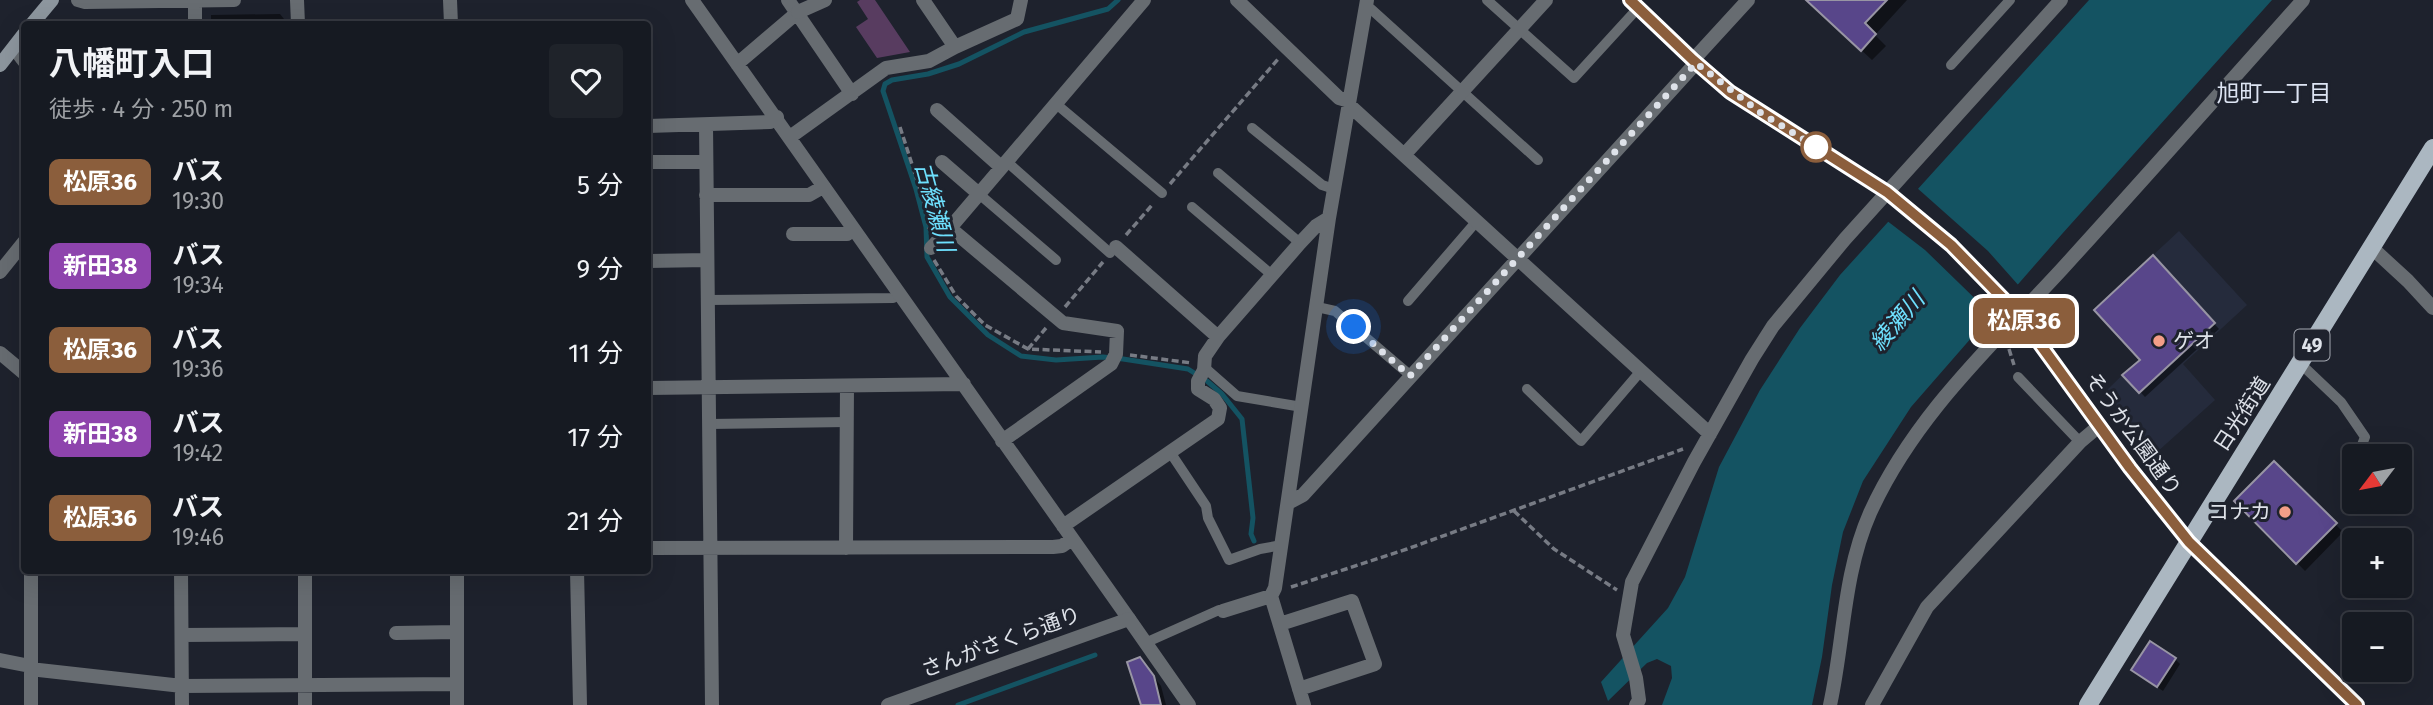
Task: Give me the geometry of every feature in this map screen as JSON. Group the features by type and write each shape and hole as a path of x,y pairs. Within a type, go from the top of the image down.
{"main road":[{"path":"34,21 52,0"},
{"path":"0,65 21,38"},
{"name":"日光街道","path":"2088,705 2433,148"},
{"path":"2189,542 2357,705"}],"street":[{"path":"78,0 234,0"},
{"path":"297,0 298,21"},
{"path":"450,0 451,21"},
{"path":"692,0 1189,705"},
{"path":"788,0 852,94"},
{"path":"737,64 798,12 825,0"},
{"path":"923,0 955,47"},
{"path":"790,137 886,68 929,61 1017,19 1021,0"},
{"path":"931,247 1144,0"},
{"path":"1237,0 1339,98 1349,102 1709,437"},
{"path":"1404,155 1546,0"},
{"path":"1288,503 1303,495 1748,0"},
{"path":"1830,705 1856,548 1887,478 1915,434 1943,396 2123,202 2303,0"},
{"path":"195,1 195,21"},
{"path":"1636,705 1639,700 1636,678 1623,635 1632,582 1752,359 1773,326 1891,195 2056,2"},
{"path":"1304,705 1273,592 1329,218 1366,4"},
{"name":"そうか公園通り","path":"1634,4 1695,62 1761,113 1891,195 1951,245 2019,315 2161,509 2189,542"},
{"path":"14,48 21,57"},
{"path":"937,110 1003,164"},
{"path":"651,125 759,123 769,122 777,117"},
{"path":"706,125 712,705"},
{"path":"651,162 706,162"},
{"path":"942,162 979,194"},
{"path":"706,195 809,195 823,187"},
{"path":"651,548 1062,546 1068,532 1170,452 1218,419 1220,408 1214,399 1198,389 1205,356 1218,337 1300,243 1316,226 1329,218"},
{"path":"950,228 1063,323 1117,331 1116,371 1002,441"},
{"path":"793,234 847,234 853,229"},
{"path":"0,272 21,246"},
{"path":"2371,247 2433,308"},
{"path":"1113,250 1218,337"},
{"path":"651,261 707,260"},
{"path":"0,353 21,370"},
{"path":"651,388 964,384"},
{"path":"846,548 848,386"},
{"path":"1872,705 1927,607 2080,442 2099,426"},
{"path":"31,574 31,705"},
{"path":"181,574 182,705"},
{"path":"305,574 305,705"},
{"path":"457,574 457,705"},
{"path":"577,574 580,705"},
{"path":"1223,611 1273,592"},
{"path":"1280,624 1352,601 1375,664 1299,689"},
{"name":"さんがさくら通り","path":"888,705 1129,619"},
{"path":"396,633 457,632"},
{"path":"182,635 304,634"},
{"path":"0,660 30,667 198,686 457,684"}],"lane":[{"path":"1487,0 1574,78 1634,4"},
{"path":"1951,65 2010,0"},
{"path":"1366,4 1538,160"},
{"path":"1055,103 1162,193"},
{"path":"1252,128 1322,185 1334,189"},
{"path":"1003,164 1113,250"},
{"path":"1218,173 1300,243"},
{"path":"979,194 1056,260"},
{"path":"1192,207 1272,275"},
{"path":"1408,301 1476,222"},
{"path":"708,300 893,298 899,294"},
{"path":"1317,307 1335,311 1410,376"},
{"path":"2301,364 2341,402 2365,437 2362,444"},
{"path":"1527,389 1581,441 1640,372"},
{"path":"1202,373 1237,396 1302,407"},
{"path":"2018,377 2080,442"},
{"path":"709,424 848,422"},
{"path":"1170,452 1206,506 1208,518 1229,560 1260,549 1282,545"},
{"path":"1145,643 1219,610 1223,611"}],"path":[{"path":"2008,347 2018,377"},
{"path":"1273,592 1514,512 1709,437"},
{"path":"1514,512 1554,549 1630,596"}],"shaded area":[{"path":"875,0 910,52 877,58 856,27 868,19 857,2"},
{"path":"2179,231 2247,305 2183,364 2215,400 2147,461 2107,390 2139,359 2094,310"}],"water":[{"name":"綾瀬川","path":"2089,0 2272,0 1911,407 1863,481 1843,532 1812,705 1662,705 1672,678 1671,666 1657,659 1647,663 1608,701 1601,682 1668,608 1685,577 1719,467 1760,390 1800,328 1840,275"}],"pier":[{"path":"1916,187 1988,251 2020,287 1994,317 1925,250 1886,220"}],"building":[{"path":"1806,0 1887,0 1865,23 1876,34 1861,51"},
{"name":"ゲオ","path":"2153,255 2215,323 2139,393 2122,375 2140,360 2094,310"},
{"path":"2274,461 2337,523 2296,564 2234,501"},
{"path":"2150,641 2176,658 2157,687 2131,670"},
{"path":"1140,657 1154,676 1161,705 1141,705 1127,662"}],"waterway":[{"name":"古綾瀬川","path":"1118,0 1108,9 1024,32 959,64 928,74 892,80 885,84 883,91 916,189 926,227 927,257 950,297 988,335 1021,356 1056,360 1103,357 1123,359 1188,369 1207,381 1222,394 1242,419 1253,518 1251,534 1254,541"},
{"path":"958,705 1095,655"}],"bus line":[{"name":"松原36","path":"1630,0 1730,92 1887,192 1951,245 2019,315 2130,468 2189,542 2357,705"}],"place":[{"name":"ゲオ","path":"2159,341"},
{"name":"コナカ","path":"2285,512"}],"district":[{"name":"旭町一丁目","path":"2274,93"}],"route":[{"path":"1354,327 1410,376 1696,63 1730,92 1816,147"}]}
